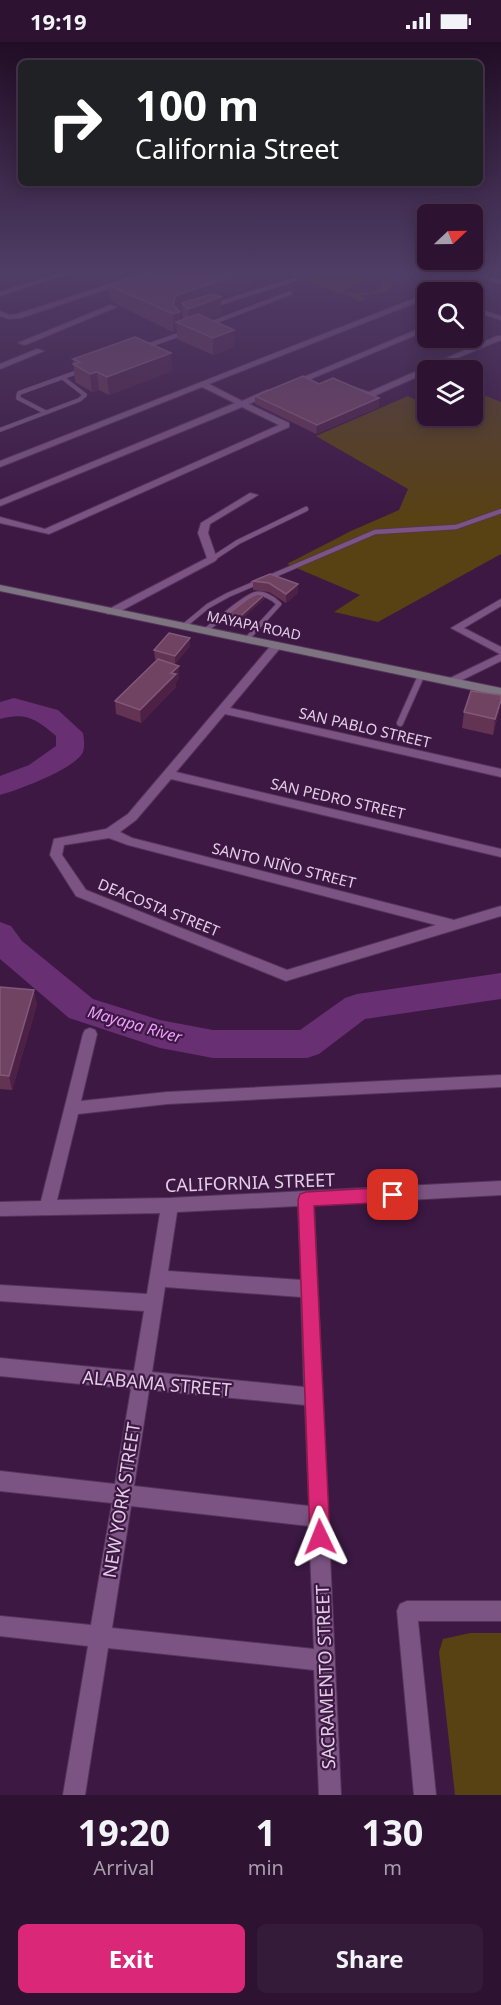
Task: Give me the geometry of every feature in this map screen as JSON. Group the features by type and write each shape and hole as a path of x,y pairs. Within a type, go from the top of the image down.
{"main road":[{"name":"MAYAPA ROAD","path":"0,588 501,692"}],"street":[{"path":"0,367 30,355"},
{"path":"0,464 279,355"},
{"path":"0,503 361,355"},
{"path":"347,387 369,395 461,355"},
{"path":"315,374 326,378"},
{"path":"0,520 46,532 285,425 204,385"},
{"path":"111,612 212,559 203,533 206,523 253,495"},
{"path":"501,602 456,628 501,651"},
{"name":"DEACOSTA STREET","path":"277,645 132,817 110,833 58,842 56,855 81,893 286,976 501,911"},
{"path":"450,682 501,657"},
{"name":"SAN PABLO STREET","path":"223,710 501,773"},
{"name":"SAN PEDRO STREET","path":"167,774 501,853"},
{"name":"SANTO NIÑO STREET","path":"110,833 128,842 452,925"},
{"path":"47,1208 90,1034"},
{"path":"72,1108 167,1098 501,1081"},
{"name":"CALIFORNIA STREET","path":"0,1209 306,1200 501,1188"},
{"name":"SACRAMENTO STREET","path":"306,1200 330,1795"},
{"name":"NEW YORK STREET","path":"74,1795 170,1205"},
{"path":"157,1278 309,1289"},
{"path":"0,1293 153,1303"},
{"name":"ALABAMA STREET","path":"0,1367 314,1397"},
{"path":"0,1480 122,1496 319,1517"},
{"path":"425,1795 407,1611 501,1611"},
{"path":"0,1626 325,1661"}],"lane":[{"path":"45,412 18,398 19,393 85,369"},
{"path":"0,430 79,400 85,395 63,378"},
{"path":"212,559 238,542 306,509"},
{"path":"185,625 208,606 228,595 375,532 456,527 501,511"},
{"path":"206,630 253,595 258,593 276,600 279,604 247,639"},
{"path":"400,723 421,676"}],"shaded area":[{"path":"483,395 501,402 501,554 378,622 334,612 360,595 287,564 351,531 399,510 408,489 316,436 408,396 417,401 417,426 483,426"},
{"path":"470,1633 501,1633 501,1795 455,1795 439,1652 443,1639"}],"building":[{"path":"85,355 166,355 107,377 97,372 90,374 73,364 80,362 73,359"},
{"path":"303,376 319,384 333,378 379,398 317,425 255,396"},
{"path":"270,574 298,584 286,594 269,583 253,581"},
{"path":"257,594 264,595 235,621 224,617 249,598"},
{"path":"169,633 190,638 175,656 154,650"},
{"path":"158,659 179,666 171,673 176,674 140,710 115,701"},
{"path":"471,691 501,695 495,719 464,712"},
{"path":"0,987 34,990 9,1076 0,1075"}],"waterway":[{"name":"Mayapa River","path":"0,711 14,706 49,716 70,733 70,750 39,771 0,786"},
{"name":"Mayapa River","path":"0,934 11,950 81,1009 160,1034 213,1044 307,1044 357,1007 501,986"}],"route":[{"path":"320,1537 306,1200 393,1195"}]}
